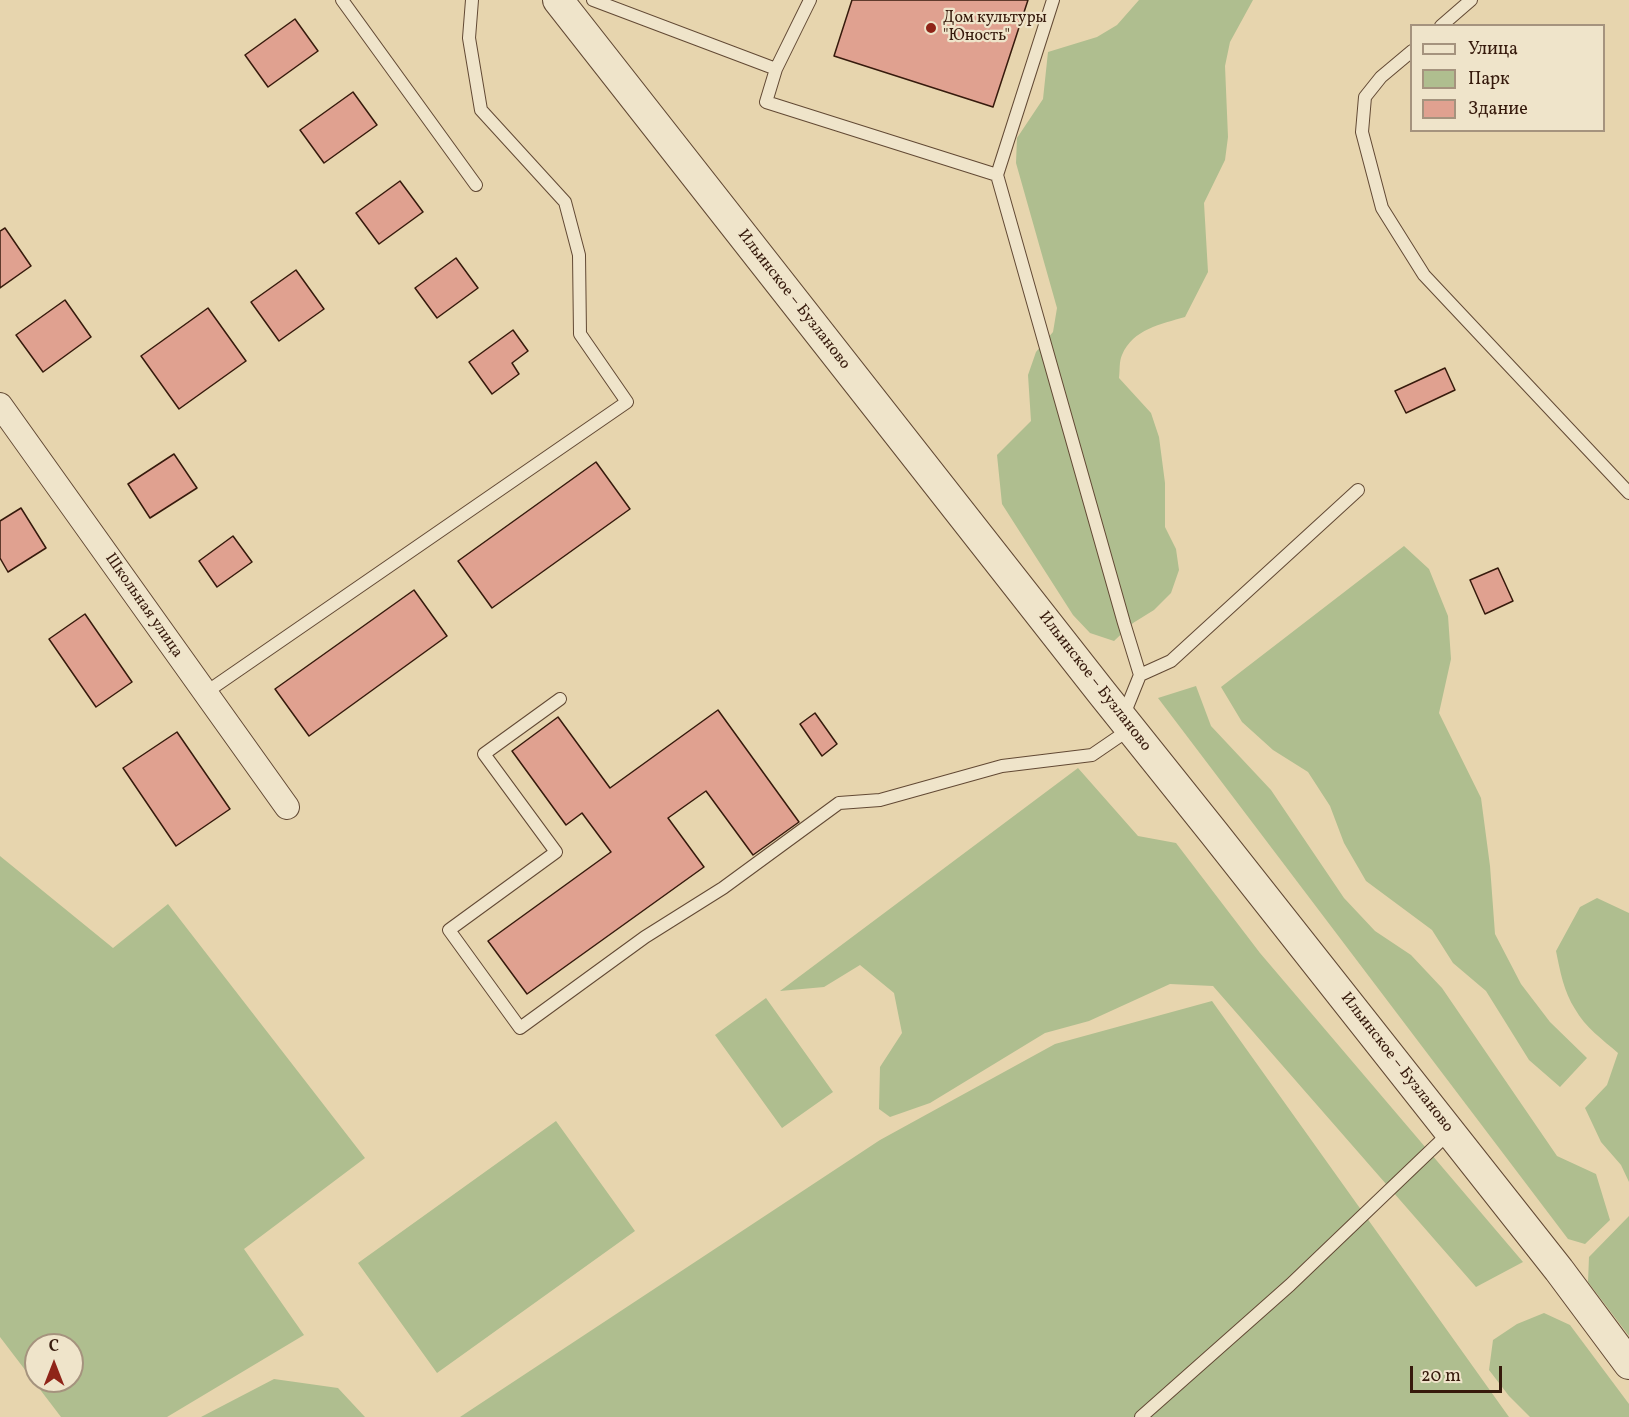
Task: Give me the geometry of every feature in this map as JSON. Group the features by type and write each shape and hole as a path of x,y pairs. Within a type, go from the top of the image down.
{"street":[{"name":"Ильинское – Бузланово","path":"558,0 1559,1270 1629,1364"},
{"name":"Школьная улица","path":"0,405 287,807"}],"lane":[{"path":"342,0 476,185"},
{"path":"205,693 627,402 580,334 579,255 565,202 481,110 469,38 472,0"},
{"path":"593,0 776,69"},
{"path":"810,0 776,69 766,102 997,175"},
{"path":"560,699 484,754 556,852 449,930 520,1028 645,937 723,888 839,804 880,800 1002,766 1092,755 1127,724 1140,675 997,175 1053,0"},
{"path":"1443,24 1472,0"},
{"path":"1410,53 1381,77 1365,97 1362,132 1382,208 1424,275 1629,493"},
{"path":"1140,675 1171,661 1358,490"},
{"path":"1141,1417 1290,1285 1450,1132"}],"green space":[{"path":"1139,0 1253,0 1230,42 1225,66 1228,137 1225,160 1204,203 1208,272 1185,317 1157,325 1140,333 1127,346 1120,360 1119,378 1151,413 1159,437 1165,483 1165,527 1176,549 1179,570 1171,593 1154,610 1133,623 1114,641 1090,633 1073,615 1002,504 997,455 1031,421 1028,375 1036,352 1053,332 1057,308 1016,163 1017,138 1043,99 1048,52 1097,37 1117,25"},
{"path":"1404,546 1429,569 1448,616 1451,659 1439,713 1481,798 1490,866 1495,934 1521,984 1550,1022 1587,1058 1560,1087 1529,1060 1486,991 1453,963 1432,930 1366,881 1344,843 1330,806 1308,772 1273,750 1242,722 1221,687"},
{"path":"1196,686 1211,726 1271,790 1344,898 1375,931 1411,955 1442,988 1557,1156 1596,1174 1610,1220 1585,1244 1568,1239 1158,698"},
{"path":"1078,768 1138,836 1176,843 1260,953 1523,1262 1476,1287 1213,986 1170,984 1089,1021 1045,1033 930,1103 890,1117 879,1109 880,1067 902,1033 894,993 860,965 824,987 780,991"},
{"path":"0,856 113,948 168,904 365,1158 244,1249 304,1335 167,1417 61,1417 43,1393 84,1393 84,1333 24,1333 24,1368 0,1337"},
{"path":"1597,898 1629,913 1629,1182 1621,1165 1601,1142 1585,1108 1607,1085 1618,1053 1579,1016 1565,988 1556,951 1580,907"},
{"path":"766,998 833,1092 782,1128 715,1035"},
{"path":"1212,1001 1509,1417 460,1417 880,1140 1055,1044"},
{"path":"556,1121 635,1231 437,1373 358,1263"},
{"path":"1629,1216 1629,1336 1588,1282 1589,1257"},
{"path":"1544,1313 1570,1325 1629,1404 1629,1417 1530,1417 1509,1396 1489,1370 1493,1340 1517,1324"},
{"path":"274,1379 338,1388 365,1417 201,1417"}],"building":[{"name":"Дом культуры \"Юность\"","path":"852,0 1028,0 993,107 834,56"},
{"path":"295,19 318,51 268,87 245,55"},
{"path":"353,92 377,125 324,163 300,130"},
{"path":"400,181 423,212 379,244 356,213"},
{"path":"5,228 31,266 0,288 0,231"},
{"path":"456,258 478,288 437,318 415,288"},
{"path":"296,270 324,309 279,341 251,302"},
{"path":"65,300 91,337 43,372 16,335"},
{"path":"208,308 246,361 179,409 141,356"},
{"path":"513,330 528,351 512,363 519,374 492,394 469,362"},
{"path":"1445,368 1455,390 1406,413 1395,391"},
{"path":"174,454 197,488 150,518 128,484"},
{"path":"596,462 630,509 492,608 458,561"},
{"path":"21,508 46,548 8,572 0,558 0,521"},
{"path":"233,536 252,562 217,587 199,561"},
{"path":"1498,568 1513,601 1485,614 1470,580"},
{"path":"414,590 447,636 309,736 275,689"},
{"path":"85,614 132,682 96,707 49,639"},
{"path":"718,710 799,822 753,855 706,791 668,818 704,867 527,994 488,941 611,852 582,813 566,825 512,751 558,717 610,788"},
{"path":"815,713 837,744 822,756 800,724"},
{"path":"177,732 230,809 176,846 123,768"}],"place":[{"name":"Дом культуры \"Юность\"","path":"931,28"}]}
